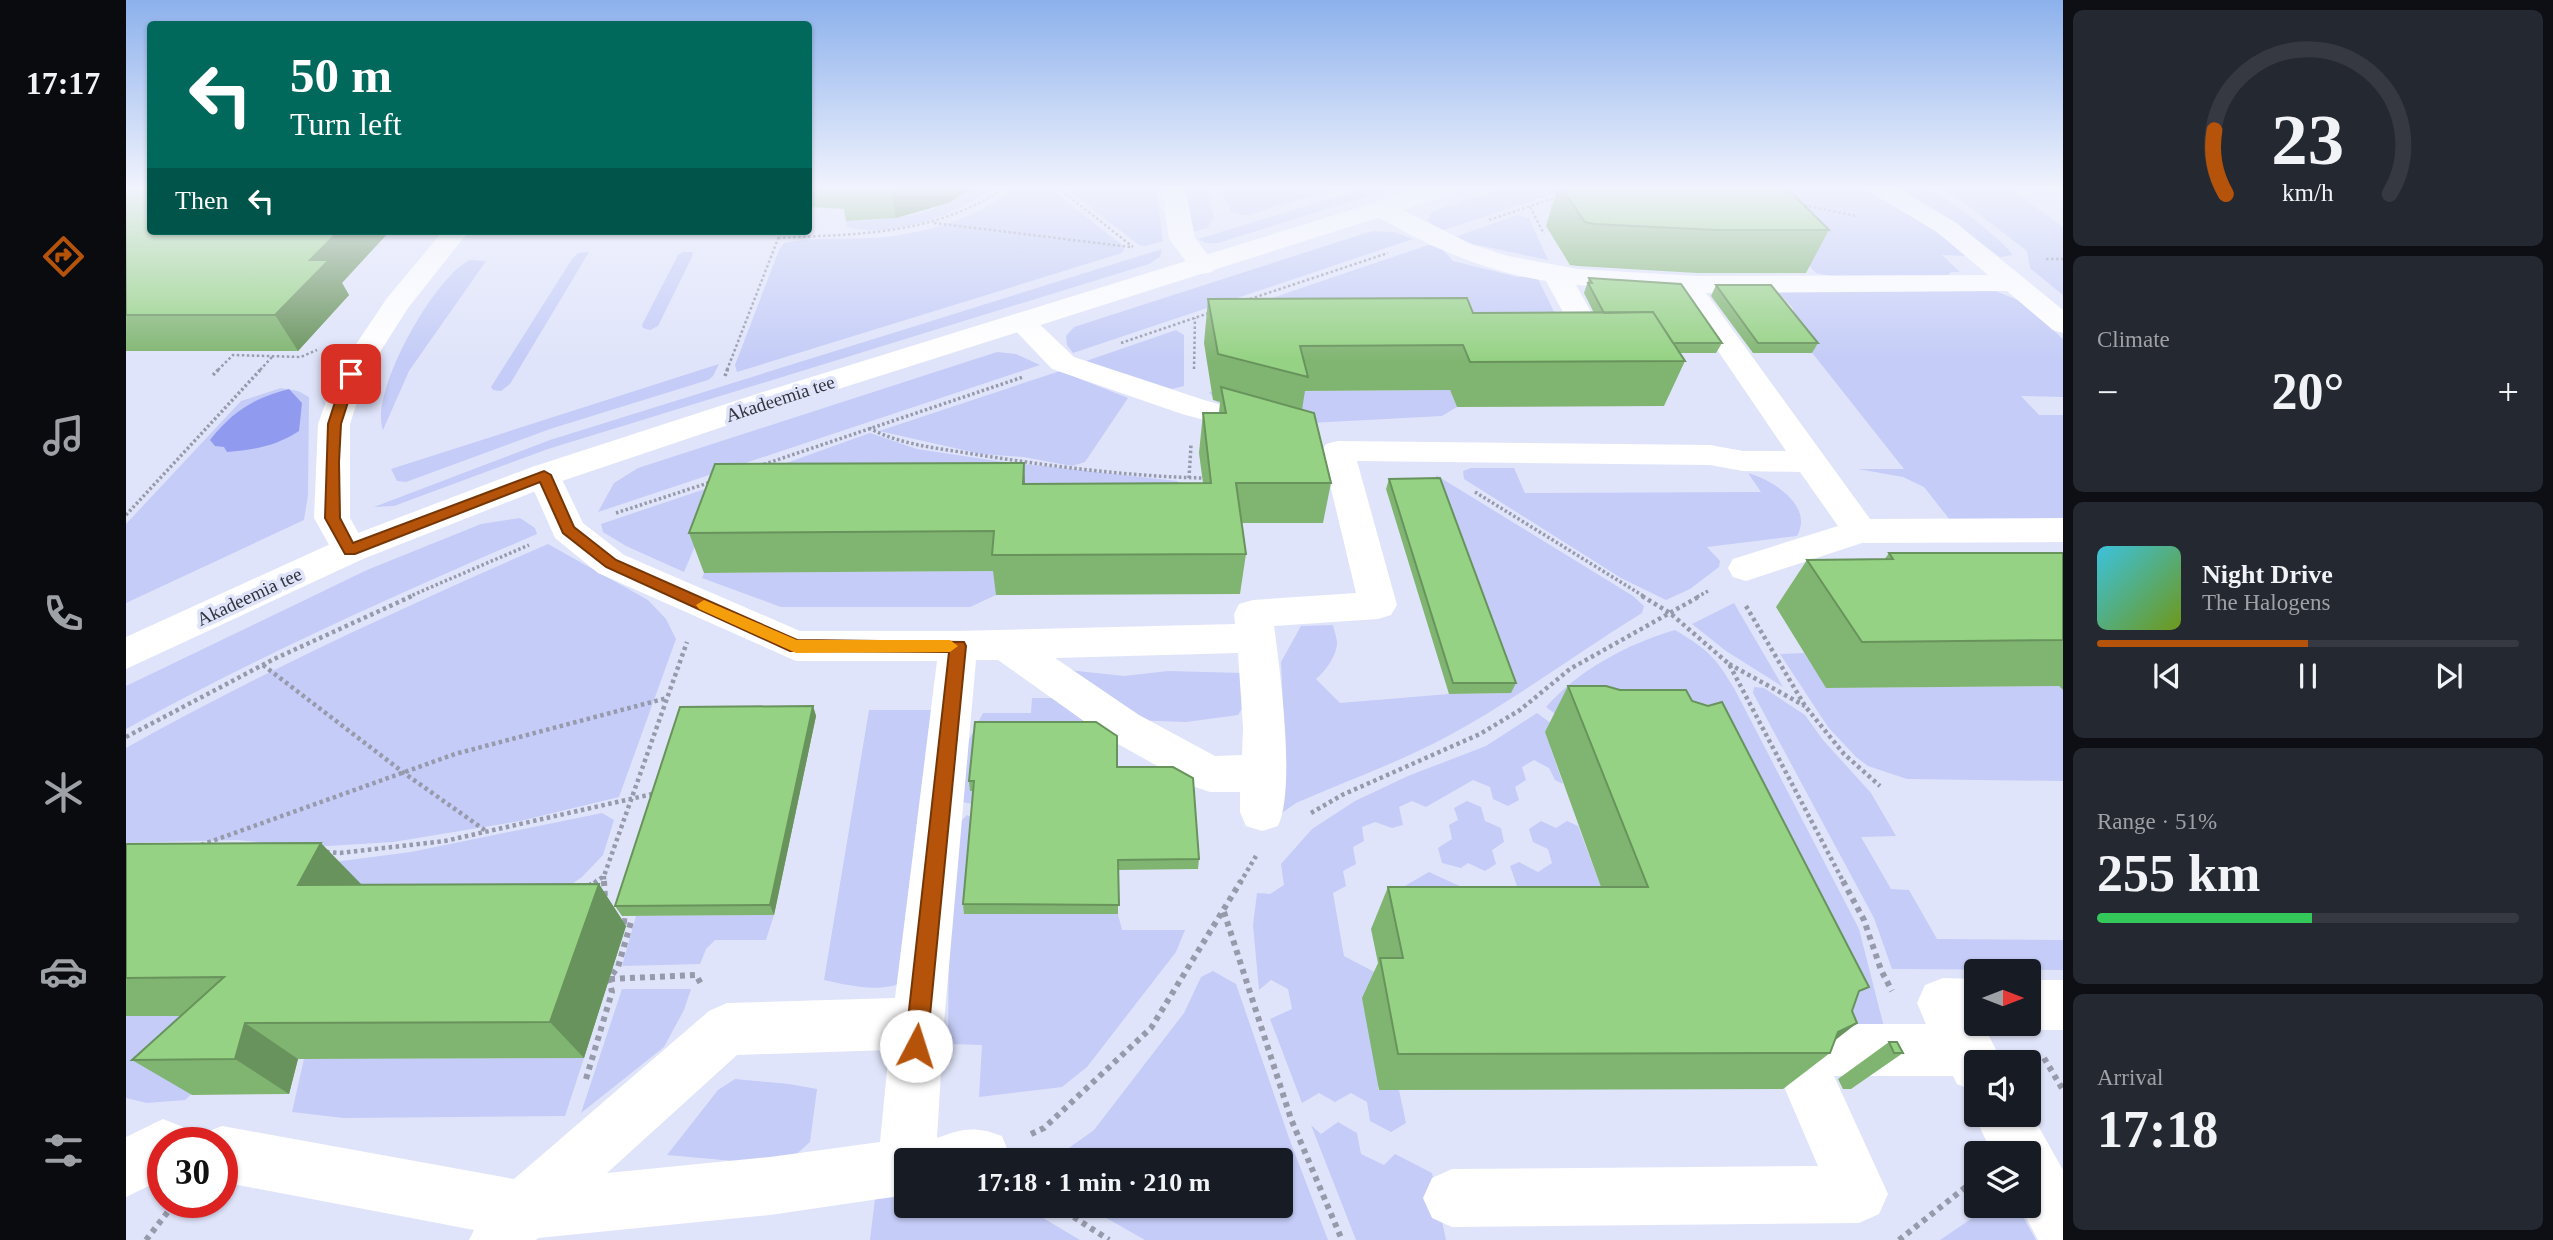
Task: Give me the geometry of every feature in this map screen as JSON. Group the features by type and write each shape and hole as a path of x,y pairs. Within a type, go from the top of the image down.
{"street":[{"path":"350,551 332,518 334,424 351,374 397,304 445,245"},
{"path":"1187,245 1203,266"},
{"name":"Akadeemia tee","path":"126,654 350,551 544,475 775,399 1271,245"},
{"path":"1450,245 1466,251 1585,278 1686,285 2014,283"},
{"path":"1968,245 2014,283 2052,305 2063,324"},
{"path":"1555,272 1591,339"},
{"path":"1686,285 1860,531"},
{"path":"1022,323 1063,363 1193,407 1315,442 1442,451 1710,455 1742,461 1810,462"},
{"path":"1263,808 1265,728 1254,614 1378,605 1315,442"},
{"path":"544,475 568,530 611,564 796,646 958,646 1256,638"},
{"path":"1737,573 1860,531 2063,530"},
{"path":"1006,645 1124,727 1210,774 1263,808"},
{"path":"908,1148 918,1023 958,646"},
{"path":"2041,1005 2063,1004"},
{"path":"511,1225 726,1029 918,1023"},
{"path":"1452,1198 1858,1194 1822,1070 1960,1042"},
{"path":"126,1169 147,1157"},
{"path":"238,1158 511,1225 894,1169"},
{"path":"2041,1187 2063,1227"}],"path":[{"path":"723,380 775,245"},
{"path":"1109,245 1134,248"},
{"path":"1130,245 1139,252"},
{"path":"1245,301 1396,250"},
{"path":"1119,344 1220,309"},
{"path":"1193,407 1195,318"},
{"path":"126,515 274,356 235,353 214,375"},
{"path":"756,467 1024,376"},
{"path":"869,428 932,447 1003,459 1074,468 1202,478"},
{"path":"1442,451 1453,478 1670,614 1729,664 1805,706"},
{"path":"612,514 718,480"},
{"path":"126,737 263,665 425,589 533,543"},
{"path":"993,1148 1044,1128 1151,1028 1224,911 1263,808 1342,795 1480,734 1520,710 1570,669 1670,614 1737,573 1805,706 1844,754 1880,786"},
{"path":"606,910 604,876 701,604"},
{"path":"1729,664 1864,920 1881,970 1960,1042"},
{"path":"263,665 404,773 487,831"},
{"path":"217,848 189,849 455,754 667,698"},
{"path":"313,851 353,851 445,841 662,792"},
{"path":"584,890 604,876"},
{"path":"1224,911 1291,1119 1342,1240"},
{"path":"619,921 631,922 618,967 609,979 696,975"},
{"path":"1899,1240 1964,1189"},
{"path":"146,1240 162,1218"},
{"path":"1075,1218 1109,1240"}],"shaded area":[{"path":"783,245 1121,245 1124,250 1122,253 737,372 735,365"},
{"path":"1329,245 1396,245 1073,353 1067,345 1066,336 1074,327"},
{"path":"1428,245 1442,249 1453,261 1517,277 1537,277 1564,332 1213,318"},
{"path":"1477,245 1541,245 1548,260"},
{"path":"1559,245 1953,245 1968,256 1942,255 1960,272 1951,272 1947,276 1837,277 1816,273 1803,259 1571,263"},
{"path":"1983,245 2004,245 2013,255 2000,257"},
{"path":"2019,245 2063,245 2063,295 2030,268 2027,251"},
{"path":"1162,249 1160,257 1149,264 548,449 394,506 374,507 550,440"},
{"path":"589,252 510,384 501,391 493,390 491,387 572,259 578,253"},
{"path":"693,252 692,257 658,326 650,330 643,328 642,325 678,255"},
{"path":"470,260 486,261 409,371 383,430 381,412 386,390 408,337 440,288 456,270"},
{"path":"1776,290 1993,290 2020,301 2063,339 2063,397 2021,396 2039,415 2063,415 2063,519 1950,520 1924,487 1903,477 1858,469 1904,469 1787,321 1798,321 1792,307"},
{"path":"1176,330 1184,335 1184,386 1172,389 1086,361"},
{"path":"997,352 1016,354 1040,365 598,512 614,483 638,468"},
{"path":"719,364 708,380 550,429 406,482 397,481 391,469"},
{"path":"1060,371 1128,398 1085,462 1072,466 1023,457 981,454 879,431"},
{"path":"281,388 298,391 309,397 308,495 304,520 126,603 126,524 241,401"},
{"path":"289,389 302,403 299,431 273,444 237,451 227,452 224,447 215,446 210,440 227,421 245,407"},
{"path":"1450,390 1457,407 1442,416 1310,423 1279,419 1217,402 1209,392"},
{"path":"870,433 917,449 997,461 1177,481 1184,488 1187,523 764,471"},
{"path":"1471,468 1514,468 1525,493 1761,492 1748,473 1769,482 1788,496 1796,505 1801,525 1797,536 1707,547 1720,561 1719,567 1690,589 1666,600 1621,578 1464,479 1463,471"},
{"path":"1436,475 1633,596 1644,606 1642,613 1448,736 1392,763 1296,803 1279,815 1284,728 1281,662 1301,626 1333,625 1337,641 1335,653 1327,668 1316,679 1340,703 1449,694 1511,693 1437,489"},
{"path":"708,488 717,494 684,572 626,546 603,532 601,524"},
{"path":"520,518 535,528 537,534 329,627 126,729 126,686 367,570 481,524"},
{"path":"548,544 648,600 666,619 676,639 619,797 520,821 393,842 311,847 237,840 126,843 126,748 229,692 334,641"},
{"path":"998,571 996,595 970,607 781,607 702,578 704,573"},
{"path":"1734,603 1783,687 1726,651 1692,624"},
{"path":"1675,630 1710,655 1735,690 1859,929 1884,1027 1856,1026 1567,723 1546,707 1573,681 1605,660 1639,643"},
{"path":"1804,653 1827,688 2059,686 2063,690 2063,781 1907,779 1868,766 1828,727 1780,654"},
{"path":"1068,670 1124,676 1168,671 1243,673 1248,699 1238,715 1186,722 1131,720"},
{"path":"1754,687 1764,688 1805,715 1823,740 1871,793 1896,836 1861,837 1891,889 1909,890 1937,939 2063,940 2063,970 2041,970 2041,959 1964,959 1964,969 1892,969 1874,918 1753,693"},
{"path":"1032,698 1058,698 1116,733 971,791 987,792 973,804 962,802 965,747 983,713 1031,713"},
{"path":"869,710 935,710 899,984 881,987 861,987 824,980"},
{"path":"1537,713 1563,732 1551,749 1563,784 1555,780 1549,768 1534,760 1522,767 1526,780 1515,787 1519,800 1508,806 1493,799 1490,787 1473,780 1426,807 1412,801 1399,807 1403,825 1392,828 1375,822 1362,827 1364,841 1353,847 1356,864 1343,871 1346,886 1333,893 1344,956 1380,975 1378,1090 1399,1090 1406,1123 1391,1132 1370,1121 1367,1102 1351,1093 1335,1102 1319,1093 1302,1103 1270,1019 1292,1009 1288,989 1271,980 1259,990 1253,925 1257,893 1270,894 1284,885 1281,864 1312,829 1355,801 1408,776 1486,746"},
{"path":"1467,801 1481,807 1485,821 1501,828 1504,842 1492,850 1496,864 1485,871 1468,863 1461,868 1442,863 1438,848 1452,839 1449,825 1458,820 1454,808"},
{"path":"602,813 614,820 603,855 582,877 511,926 126,860 334,862 411,852"},
{"path":"967,815 990,828 965,914 1118,914 1122,930 1185,930 1176,952 1087,1067 1062,1087 979,1097 982,1045 948,1044 949,925 958,824"},
{"path":"1541,821 1556,828 1567,821 1578,826 1609,908 1391,894 1429,872 1462,887 1484,893 1495,894 1517,886 1510,866 1519,862 1538,872 1552,863 1548,849 1533,842 1529,829"},
{"path":"774,915 766,940 715,940 706,949 700,964 622,966 636,916"},
{"path":"1213,971 1236,984 1293,1148 1069,1148 1094,1130 1184,1013 1201,977"},
{"path":"622,989 691,989 684,1010 664,1047 581,1113"},
{"path":"126,1016 254,1016 230,1059 185,1100 147,1103 126,1098"},
{"path":"584,1058 565,1116 343,1118 292,1112 304,1059"},
{"path":"735,1079 817,1089 810,1142 791,1159 745,1162 667,1155 718,1090"},
{"path":"1338,1122 1357,1133 1361,1154 1384,1165 1395,1154 1432,1173 1446,1240 1356,1240 1311,1125 1321,1134"},
{"path":"1293,1148 1328,1240 1145,1240 1106,1218 1293,1218"},
{"path":"894,1197 894,1218 1043,1218 1080,1240 870,1240 875,1199"},
{"path":"1972,1218 2024,1218 2036,1240 1940,1240"}],"building":[{"path":"126,245 325,245 310,260 329,260 275,315 126,315"},
{"path":"1589,278 1681,284 1722,343 1673,343 1653,312 1604,313 1588,283 1592,283"},
{"path":"1716,285 1771,285 1818,343 1758,343"},
{"path":"1467,298 1473,313 1653,312 1685,361 1470,362 1463,345 1300,346 1308,377 1218,354 1208,299"},
{"path":"1221,387 1314,413 1331,483 1236,483 1246,554 992,555 994,531 689,533 715,464 1024,463 1023,484 1211,483 1203,413 1226,413"},
{"path":"1440,478 1516,683 1453,683 1389,479"},
{"path":"1889,553 2063,553 2063,640 1862,642 1807,560 1893,559"},
{"path":"1568,686 1606,686 1620,690 1686,690 1692,701 1708,706 1722,702 1869,987 1859,991 1852,1011 1857,1023 1838,1032 1830,1053 1398,1054 1380,958 1403,958 1388,887 1648,887"},
{"path":"813,706 770,905 615,906 680,707"},
{"path":"975,722 1096,722 1117,736 1117,767 1173,767 1193,778 1199,859 1118,860 1119,905 963,904 974,781 969,781"},
{"path":"321,843 298,885 599,884 550,1022 245,1023 235,1059 132,1060 224,977 126,978 126,844"},
{"path":"1889,1042 1897,1042 1903,1053 1894,1053"}],"slow traffic":[{"path":"704,605 796,646 950,646"}],"route":[{"path":"351,374 334,424 332,462 332,518 350,551 544,475 568,530 611,564 796,646 958,646 916,1046"}]}
